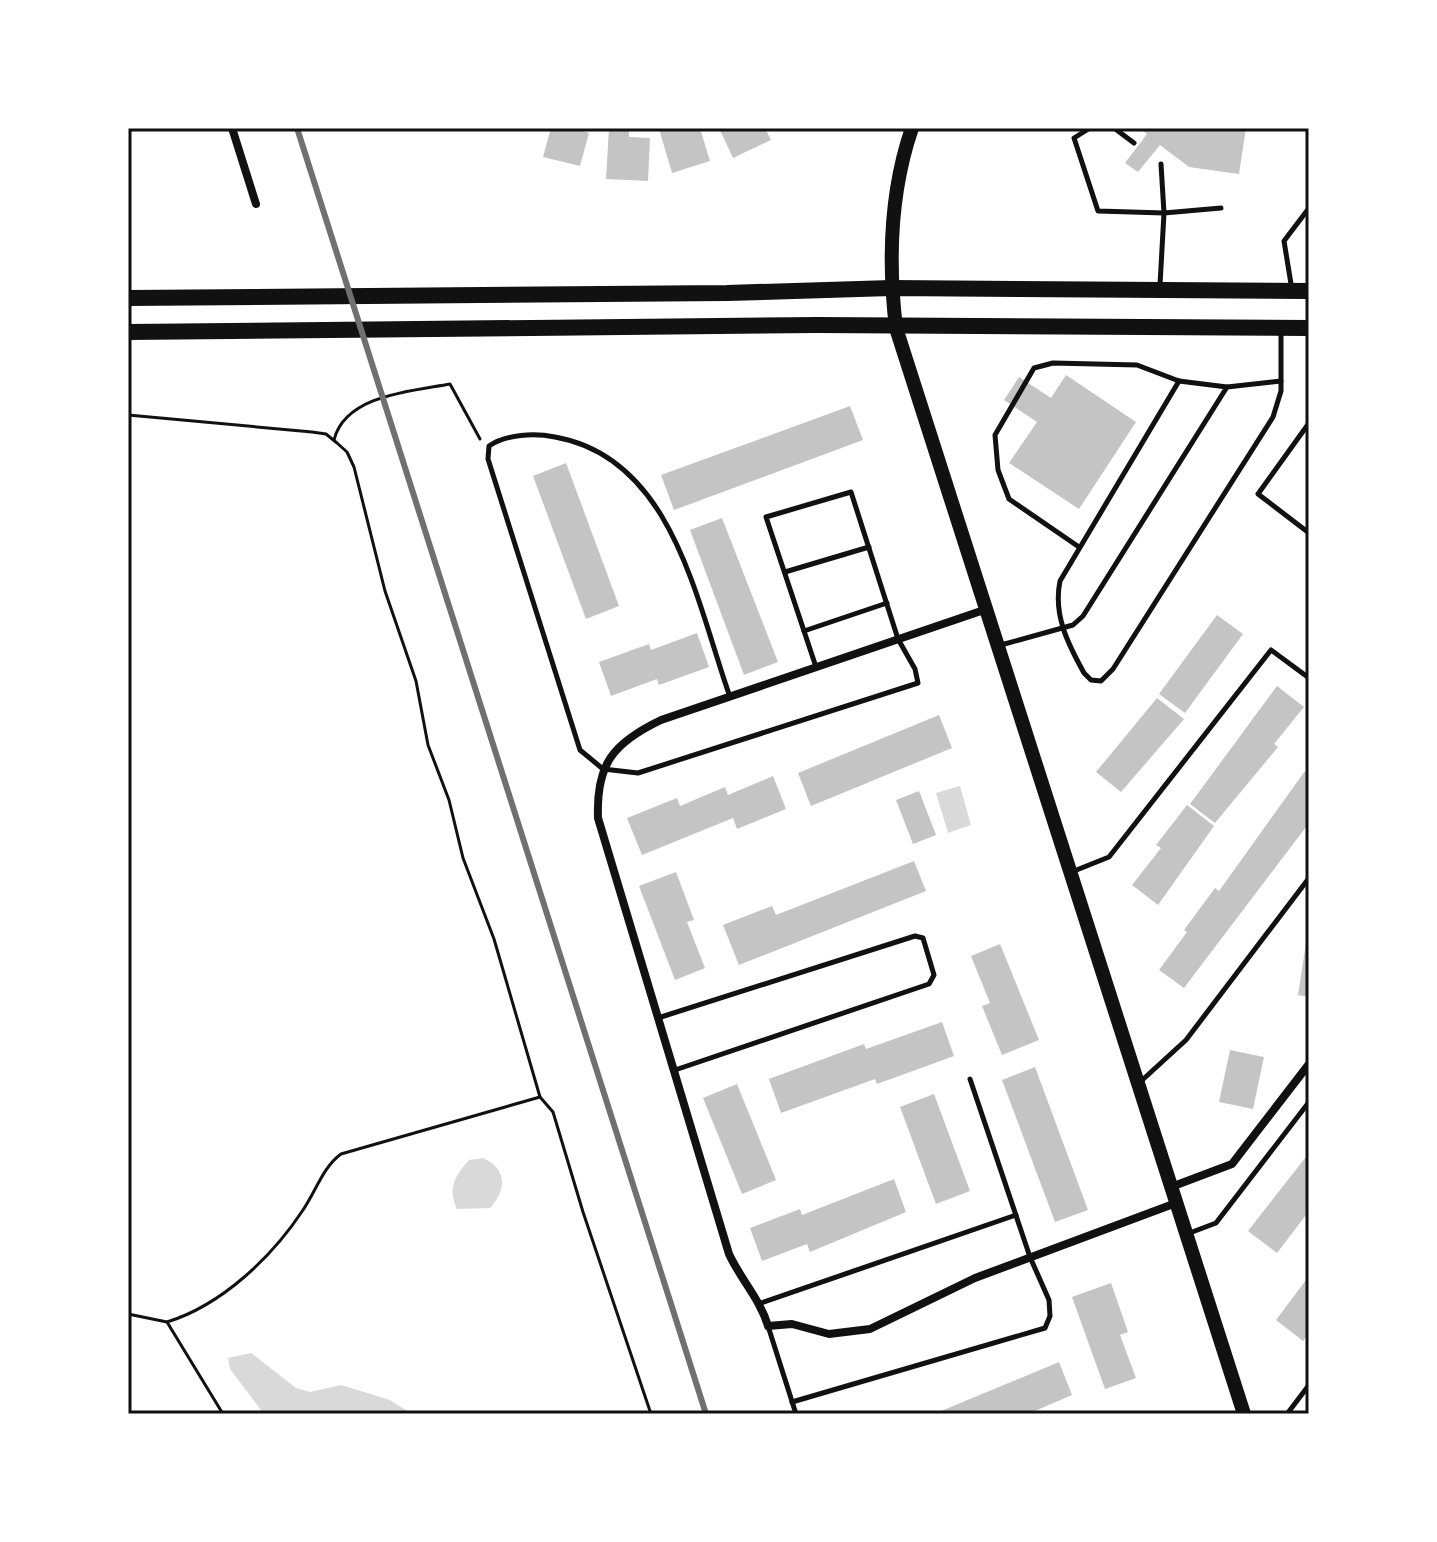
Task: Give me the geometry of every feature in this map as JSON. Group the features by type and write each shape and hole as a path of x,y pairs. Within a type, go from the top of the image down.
{"main road":[{"path":"912,128 899,167 891,288 896,328 1244,1414"},
{"path":"128,298 891,288 1301,291"},
{"path":"128,332 818,325 896,328 1309,328"}],"street":[{"path":"232,128 256,204"},
{"path":"984,610 636,732 621,743 603,769 599,783 598,818 729,1254 740,1277 761,1303 768,1326 792,1324 829,1334 870,1329 975,1278 1176,1203"},
{"path":"1171,1187 1232,1164 1309,1064"}],"lane":[{"path":"1090,128 1074,138 1098,211 1164,213 1221,208"},
{"path":"1114,128 1134,143"},
{"path":"1160,290 1164,213 1161,164"},
{"path":"1301,291 1284,241 1309,208"},
{"path":"1179,381 1079,547 1059,588 1057,610 1063,628 1084,673 1091,680 1106,678 1273,417 1281,381 1281,328"},
{"path":"1079,547 1009,499 1001,481 995,448 1001,419 1034,368 1047,363 1137,365 1179,381 1227,387 1281,381"},
{"path":"996,646 1063,628 1083,616 1227,387"},
{"path":"1309,423 1258,494 1309,533"},
{"path":"730,697 672,533 638,482 606,457 568,439 536,435 494,442 486,451 580,750 603,769 638,773 918,683 915,669 898,639 851,492 766,517 816,667"},
{"path":"785,572 869,547"},
{"path":"804,631 887,603"},
{"path":"1069,873 1109,857 1271,650 1309,678"},
{"path":"1137,1085 1186,1040 1309,878"},
{"path":"658,1018 915,936 923,938 934,975 929,984 674,1070"},
{"path":"792,1402 1045,1328 1050,1316 1049,1300 1030,1257 970,1079"},
{"path":"1186,1235 1216,1223 1309,1102"},
{"path":"761,1303 1016,1215"},
{"path":"768,1326 796,1414"},
{"path":"1287,1414 1309,1385"}],"path":[{"path":"334,440 337,426 370,402 450,384 486,451"},
{"path":"128,415 312,432 334,440 347,452 354,467 385,591 416,681 428,745 449,800 463,858 494,939 540,1097 553,1112 651,1414"},
{"path":"128,1314 167,1322 191,1314 258,1264 297,1219 329,1163 341,1154 540,1097"},
{"path":"167,1322 223,1414"}],"shaded area":[{"path":"960,786 971,825 948,833 936,793"},
{"path":"483,1158 497,1168 502,1180 496,1201 490,1208 457,1209 453,1195 456,1177 469,1160"},
{"path":"251,1353 296,1388 310,1392 341,1385 390,1400 412,1414 264,1414 230,1369 228,1358"}],"building":[{"path":"551,128 574,128 589,133 580,166 543,157"},
{"path":"609,128 629,128 629,137 650,138 648,181 606,179"},
{"path":"700,128 710,161 672,173 659,129"},
{"path":"719,128 765,128 771,140 733,158"},
{"path":"1139,128 1246,128 1239,174 1189,167 1160,145 1138,172 1125,163 1147,134"},
{"path":"1066,375 1136,422 1079,509 1009,463 1037,422 1004,400 1019,377 1051,398"},
{"path":"850,406 863,440 674,510 661,475"},
{"path":"566,463 619,606 586,619 533,476"},
{"path":"722,518 778,662 744,675 690,530"},
{"path":"1217,615 1243,634 1185,713 1159,694"},
{"path":"697,633 709,667 659,685 657,679 611,696 599,662 649,644 651,650"},
{"path":"1277,686 1304,707 1274,744 1278,747 1215,823 1190,804"},
{"path":"1157,698 1184,719 1121,792 1096,772"},
{"path":"939,715 952,748 811,806 798,773"},
{"path":"1305,771 1309,773 1309,823 1184,988 1159,970 1187,932 1184,930 1215,888 1219,891"},
{"path":"773,776 786,809 737,829 733,818 642,855 627,818 677,798 680,806 725,787 728,795"},
{"path":"919,791 936,835 913,844 896,800"},
{"path":"1187,805 1214,826 1158,905 1132,885 1161,848 1156,845"},
{"path":"914,861 926,891 739,965 723,925 772,906 776,915"},
{"path":"676,872 694,920 687,922 705,968 675,980 639,886"},
{"path":"1306,943 1309,944 1309,997 1298,995"},
{"path":"1000,944 1039,1040 1002,1055 982,1006 990,1003 971,956"},
{"path":"942,1022 954,1056 877,1084 875,1079 781,1113 769,1079 864,1044 866,1049"},
{"path":"1230,1050 1264,1057 1253,1109 1219,1102"},
{"path":"1035,1067 1088,1210 1055,1222 1002,1080"},
{"path":"737,1084 776,1180 742,1194 703,1098"},
{"path":"934,1094 970,1191 936,1204 900,1107"},
{"path":"1309,1153 1309,1211 1277,1253 1248,1231"},
{"path":"894,1179 906,1212 810,1252 807,1244 762,1261 750,1228 800,1209 802,1215"},
{"path":"1309,1276 1309,1333 1303,1341 1276,1320"},
{"path":"1111,1283 1128,1332 1120,1335 1136,1378 1105,1389 1072,1297"},
{"path":"1059,1362 1072,1395 1028,1414 934,1414"}],"railway":[{"path":"297,128 706,1414"}]}
